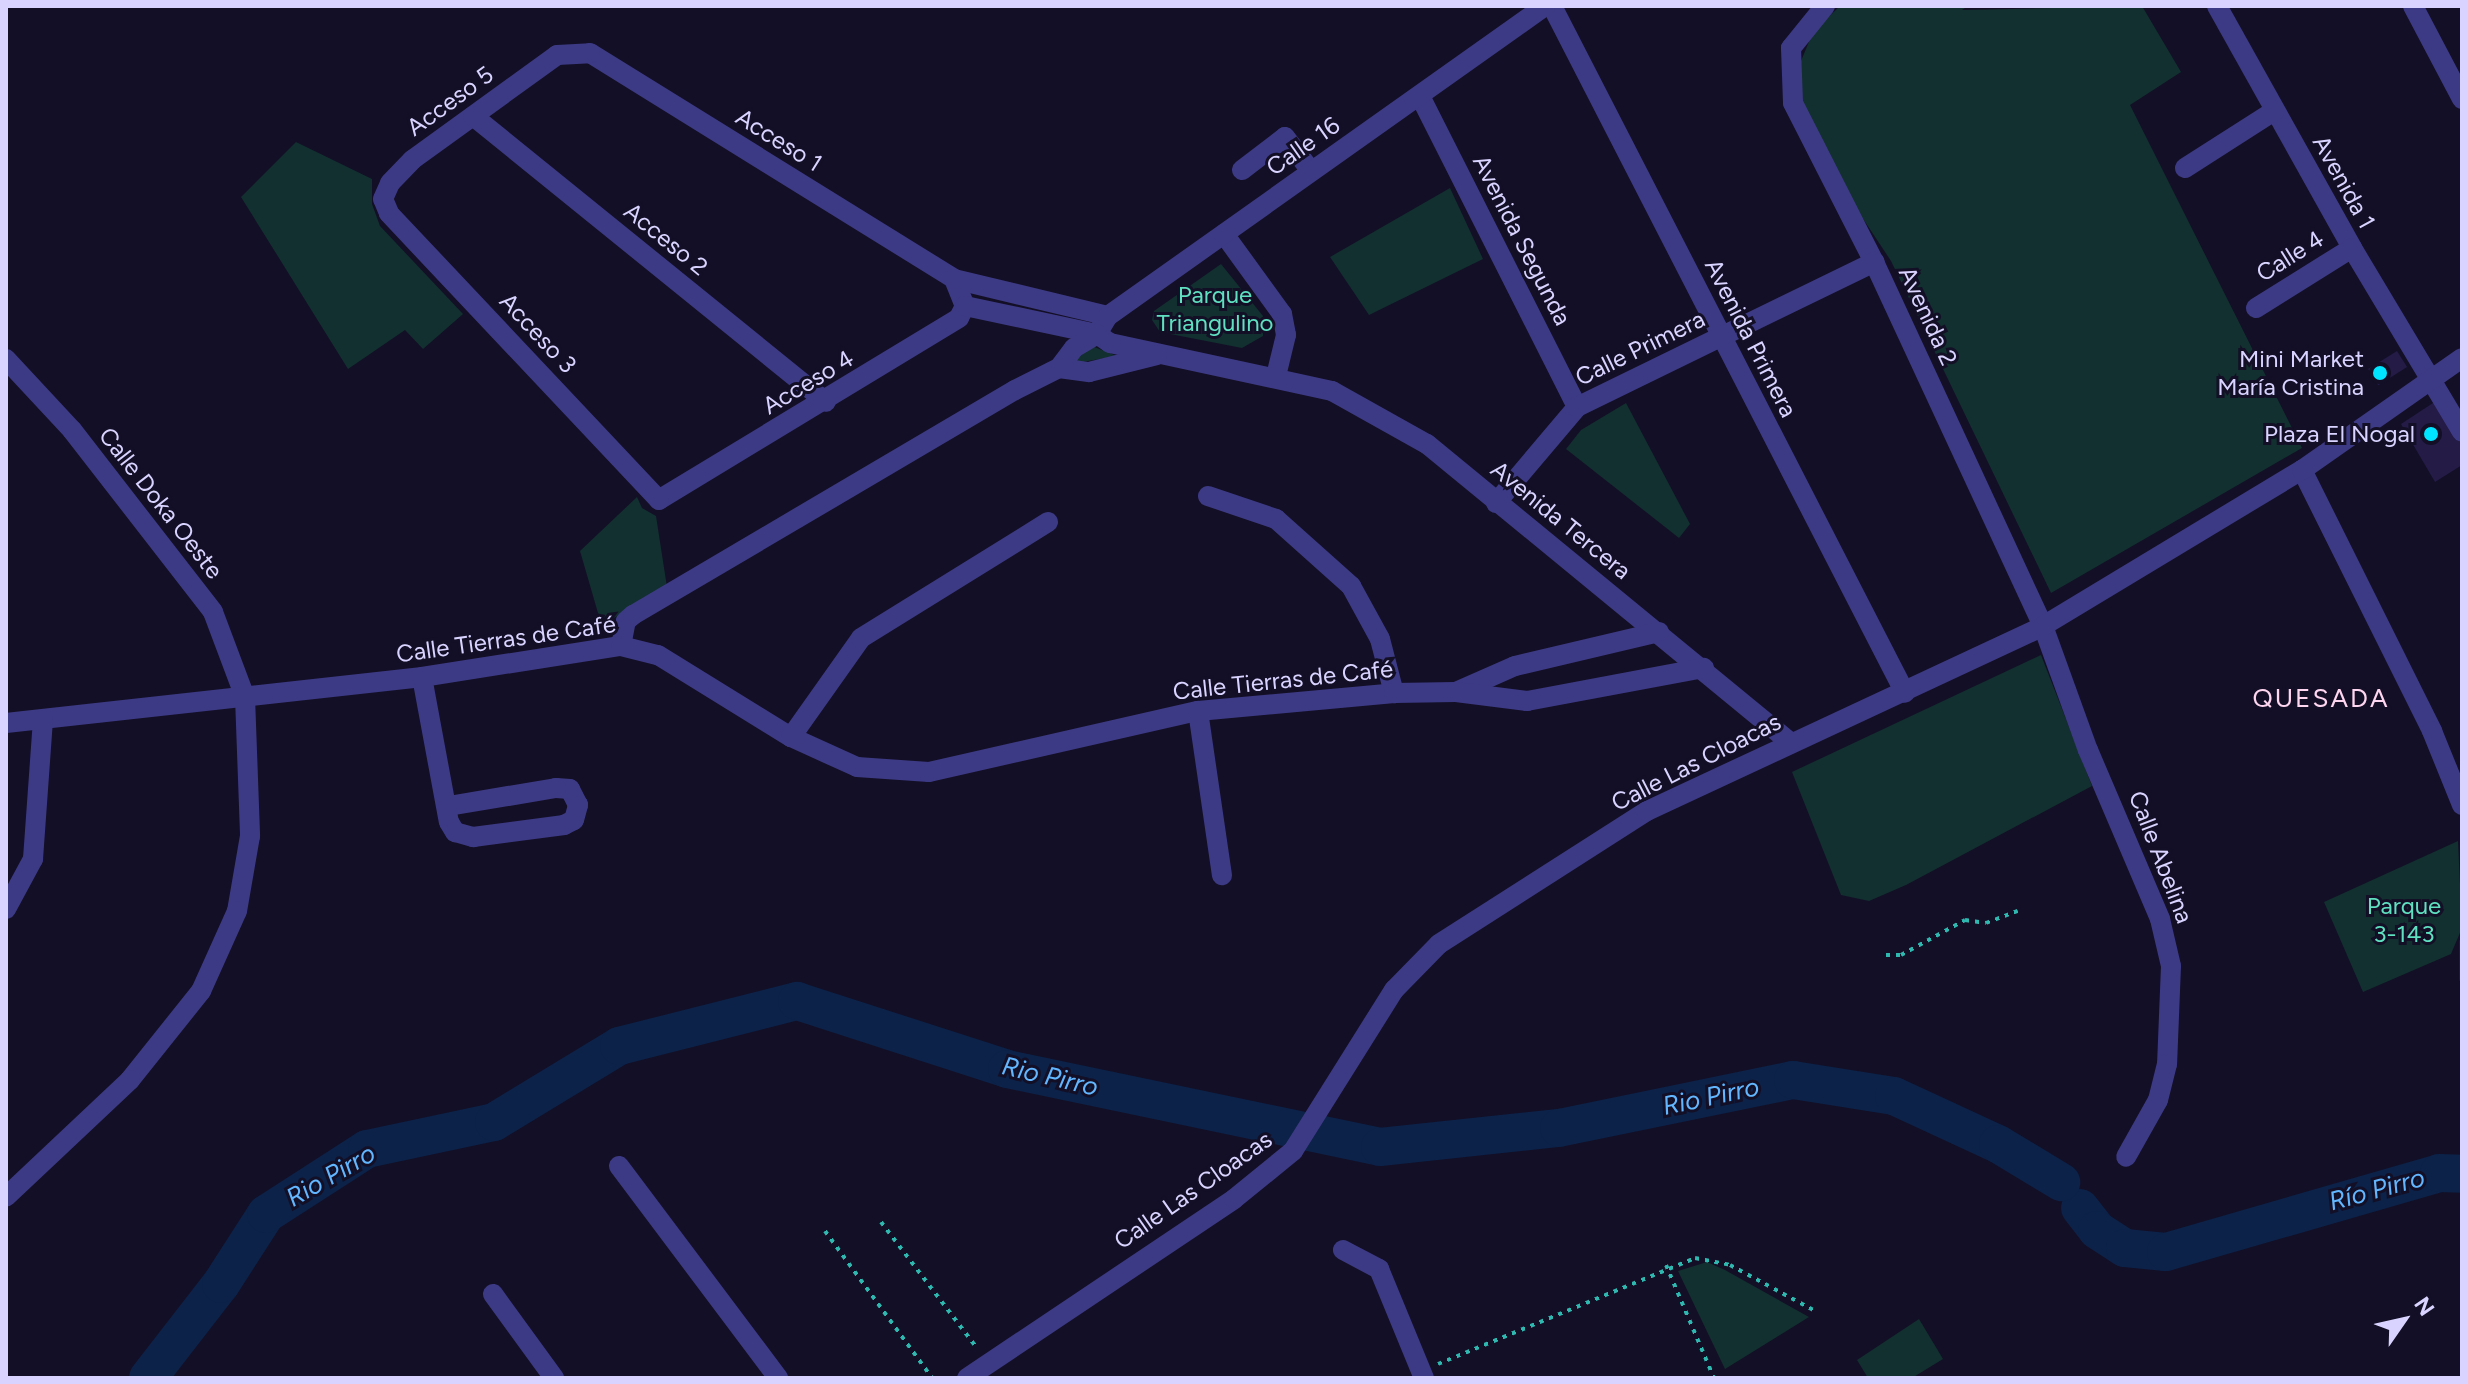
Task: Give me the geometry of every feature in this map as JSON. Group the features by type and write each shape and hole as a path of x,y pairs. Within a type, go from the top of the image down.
{"street":[{"name":"Calle 16","path":"621,646 624,628 633,615 1059,368 1074,348 1102,325 1224,234 1545,6"},
{"name":"Avenida Primera","path":"1552,6 1905,693"},
{"name":"Avenida 2","path":"1825,6 1804,27 1791,48 1793,103 1874,262 2043,626"},
{"name":"Avenida 1","path":"2217,6 2352,248 2462,432"},
{"path":"2413,6 2462,99"},
{"name":"Acceso 1","path":"557,55 590,53 961,293"},
{"name":"Acceso 5","path":"383,199 390,183 412,160 557,55"},
{"name":"Avenida Segunda","path":"1420,96 1577,407"},
{"path":"2185,168 2274,111"},
{"name":"Acceso 2","path":"473,116 826,402"},
{"path":"1242,170 1285,137 1311,171"},
{"name":"Acceso 3","path":"383,199 389,213 659,500"},
{"path":"1224,234 1282,314 1286,335 1276,376"},
{"name":"Calle 4","path":"2256,308 2352,248"},
{"name":"Calle Primera","path":"1496,503 1577,407 1874,262"},
{"path":"961,293 1102,325"},
{"path":"961,293 1102,325"},
{"name":"Acceso 4","path":"659,500 826,402 959,318 961,293"},
{"name":"Avenida Tercera","path":"1102,325 1110,343 1276,376 1332,391 1427,444 1496,503 1704,668 1791,743"},
{"path":"1059,368 1089,372 1164,353"},
{"name":"Calle Las Cloacas","path":"967,1378 1234,1199 1293,1151 1394,990 1439,944 1647,811 2043,626 2302,470 2462,358"},
{"name":"Calle Doka Oeste","path":"6,359 72,430 213,612 245,697 250,836 237,911 201,991 130,1080 6,1197"},
{"path":"2302,470 2432,731 2462,805"},
{"path":"1208,496 1276,519 1351,586 1380,639 1394,693"},
{"path":"791,737 861,638 1048,522"},
{"name":"Calle Abelina","path":"2043,626 2088,750 2160,919 2171,966 2167,1064 2158,1100 2126,1157"},
{"name":"Calle Tierras de Café","path":"1456,692 1515,666 1659,632"},
{"name":"Calle Tierras de Café","path":"6,723 422,677 621,646 658,655 791,737 857,767 929,772 1198,711 1394,693 1456,692 1527,701 1704,668"},
{"path":"422,677 449,806 449,822 455,832 473,837 564,825 574,820 578,805 570,789 556,788 449,806"},
{"path":"1198,711 1222,875"},
{"path":"6,909 33,859 43,720"},
{"path":"619,1166 778,1378"},
{"path":"1343,1250 1379,1269 1423,1375"},
{"path":"493,1294 554,1378"}],"path":[{"path":"1886,955 1901,955 1965,920 1986,923 2018,911"},
{"path":"881,1222 988,1363"},
{"path":"825,1231 932,1378"},
{"path":"1423,1375 1666,1265 1710,1257 1817,1312"},
{"path":"1666,1265 1713,1377 1706,1378"}],"green space":[{"path":"1840,6 1968,6 1962,10 2142,6 2181,72 2130,105 2302,448 2051,593 1891,261 1850,199 1802,103 1801,61 1813,32"},
{"path":"296,142 372,179 372,204 380,226 463,314 423,349 405,330 348,369 241,197"},
{"path":"1450,188 1483,259 1369,315 1330,257"},
{"name":"Parque Triangulino","path":"1221,264 1263,316 1263,336 1242,348 1160,332 1152,320 1154,311"},
{"path":"1092,346 1117,356 1071,364"},
{"path":"1626,403 1690,524 1679,538 1566,449 1581,430"},
{"path":"637,497 642,508 656,516 667,587 607,622 598,613 580,551"},
{"path":"2041,655 2092,786 1906,885 1869,901 1841,895 1792,772"},
{"name":"Parque 3-143","path":"2458,841 2462,928 2451,954 2363,992 2324,902"},
{"path":"1707,1262 1809,1317 1725,1369 1678,1271"},
{"path":"1919,1319 1943,1359 1912,1378 1868,1378 1857,1360"}],"building":[{"path":"2397,351 2407,367 2378,385 2368,369"},
{"name":"Plaza El Nogal","path":"2436,401 2462,445 2462,465 2435,482 2401,424"}],"waterway":[{"path":"2462,942 2462,979"},
{"name":"Rio Pirro","path":"148,1378 221,1284 266,1214 367,1149 494,1122 619,1046 797,1001 1007,1069 1380,1147 1559,1128 1793,1080 1894,1096 1998,1144 2061,1182"},
{"name":"Rio Pirro","path":"2080,1208 2097,1230 2125,1248 2166,1252 2439,1173 2462,1174"}],"place":[{"name":"Mini Market María Cristina","path":"2380,373"},
{"name":"Plaza El Nogal","path":"2431,434"}],"district":[{"name":"QUESADA","path":"2321,699"}],"water label":[{"name":"Río Pirro","path":"2377,1190"}]}
